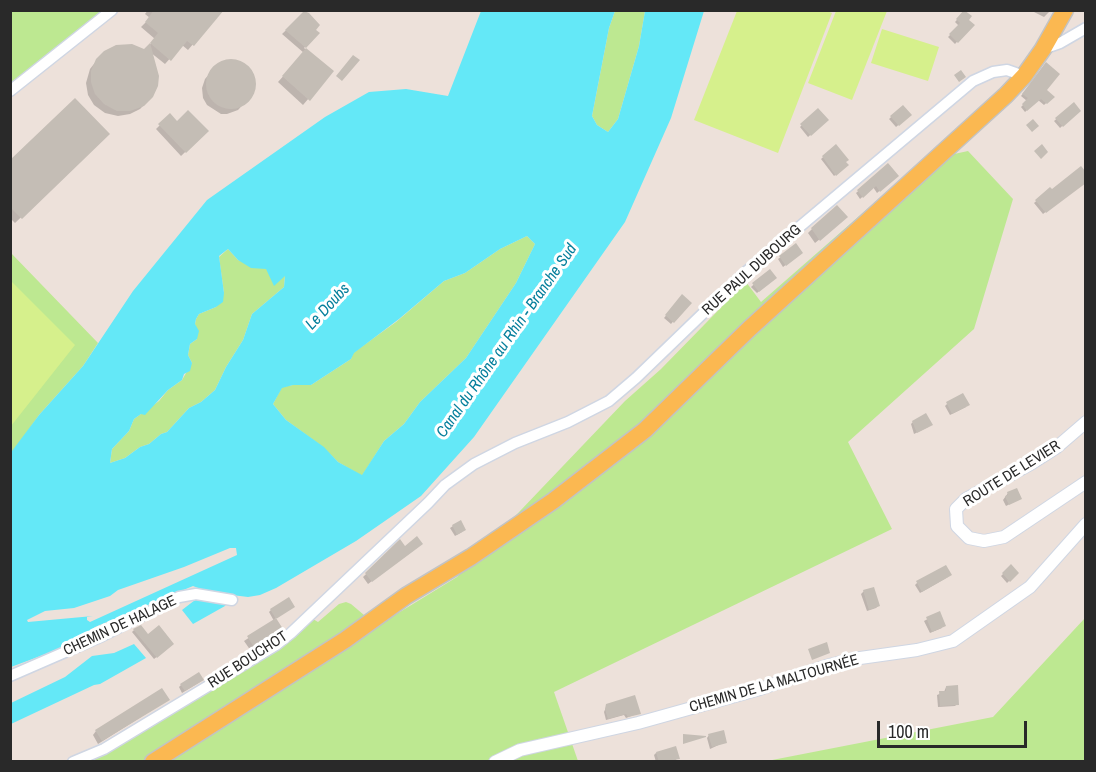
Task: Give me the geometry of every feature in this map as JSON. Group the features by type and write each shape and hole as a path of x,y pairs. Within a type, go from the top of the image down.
{"main road":[{"path":"153,762 345,640 406,596 471,557 553,501 633,440 670,408 749,329 1006,95 1024,76 1043,49 1065,10"}],"street":[{"path":"10,92 112,10"},
{"path":"1043,49 1060,43 1086,28"},
{"name":"RUE PAUL DUBOURG","path":"428,503 445,485 474,464 609,401 747,271 973,81 993,72 1006,70 1024,76"},
{"name":"ROUTE DE LEVIER","path":"1086,422 1049,452 966,499 957,509 957,526 969,538 984,541 1004,537 1086,482"},
{"name":"RUE BOUCHOT","path":"73,762 104,749 276,645 428,503"},
{"name":"CHEMIN DE LA MALTOURNÉE","path":"495,762 520,750 760,690 826,666 917,650 953,640 1030,587 1086,524"},
{"name":"CHEMIN DE HALAGE","path":"10,676 102,636 179,597 196,594 232,600"}],"green space":[{"path":"11,10 102,10 102,11 11,83"},
{"path":"615,11 645,11 639,46 618,119 608,132 597,125 592,116 609,28"},
{"path":"737,11 827,11 832,13 778,153 694,120"},
{"path":"836,11 887,11 852,100 808,83"},
{"path":"882,29 939,47 928,81 871,63"},
{"path":"968,151 1013,199 974,329 848,442 892,529 554,692 578,761 87,762 313,619 318,622 339,604 346,602 351,604 377,626 457,577 625,401 661,369 746,282 761,302 922,161"},
{"path":"527,236 535,244 516,283 466,358 420,402 404,424 384,441 362,476 338,462 323,447 286,420 273,404 282,387 311,385 351,359 353,353 396,322 444,281 465,273 500,249"},
{"path":"228,249 238,260 285,275 284,287 252,314 243,340 215,390 201,402 189,408 167,432 125,458 110,463 112,449 129,431 134,419 182,380 192,363 188,355 190,344 197,339 196,319 199,314 216,307 224,293 219,257"},
{"path":"11,253 98,343 83,366 39,415 11,455"},
{"path":"10,280 75,345 11,426 10,426"},
{"path":"1085,618 1085,761 767,761 993,717"}],"water":[{"path":"481,11 615,11 609,28 592,116 597,125 608,132 618,119 639,46 645,11 704,11 671,118 625,222 474,437 421,496 356,541 276,588 248,597 232,595 225,606 193,624 182,610 195,600 198,588 193,586 95,627 92,629 94,636 11,667 12,451 39,415 83,366 133,291 207,200 325,117 369,92 406,89 448,96","holes":["527,236 535,244 516,283 466,358 420,402 404,424 384,441 362,475 338,462 324,447 286,420 273,404 282,388 293,385 311,385 351,359 354,353 444,281 465,273 500,249","228,249 238,260 251,268 266,269 274,286 285,276 284,287 252,314 243,340 215,390 201,402 189,408 167,432 125,458 110,463 112,449 129,431 134,419 141,414 145,415 168,390 182,380 184,374 190,371 192,363 188,355 190,344 197,339 199,331 195,324 196,319 199,314 223,302 219,256","230,548 236,548 237,555 90,622 87,617 93,616 28,622 27,620 45,611 74,608 110,596 118,590"]},
{"path":"134,644 146,658 100,684 11,724 11,703 65,677 92,656 114,653"}],"building":[{"path":"154,10 224,10 194,46 187,41 171,61 150,43 158,33 145,22"},
{"path":"964,10 972,16 969,20 975,25 958,43 949,34 960,23 956,19"},
{"path":"304,11 320,25 316,30 320,33 306,48 285,30"},
{"path":"150,43 159,76 153,97 144,106 130,111 117,111 104,104 95,94 91,82 91,71 96,59 104,51 116,45 132,44 144,49"},
{"path":"306,48 334,71 310,101 282,76"},
{"path":"353,55 360,60 342,81 336,76"},
{"path":"231,59 249,66 256,84 249,102 231,109 213,102 206,84 213,66"},
{"path":"1046,62 1060,74 1047,90 1055,97 1047,104 1041,99 1027,111 1022,104 1028,98 1022,94"},
{"path":"961,70 966,77 959,82 954,75"},
{"path":"75,98 110,134 22,219 10,207 10,160"},
{"path":"1074,102 1081,111 1063,127 1055,118"},
{"path":"903,105 912,115 899,126 890,116"},
{"path":"818,108 829,120 811,136 800,124"},
{"path":"188,110 209,131 186,153 158,124 170,113 177,121"},
{"path":"1033,119 1039,126 1032,132 1026,125"},
{"path":"836,144 849,160 846,162 849,165 836,176 822,156"},
{"path":"1042,144 1048,152 1041,159 1034,151"},
{"path":"888,163 899,176 880,192 876,186 863,198 857,190"},
{"path":"1081,166 1086,172 1086,183 1046,213 1035,200"},
{"path":"837,205 848,217 820,241 811,228"},
{"path":"796,243 803,253 786,266 779,256"},
{"path":"770,269 777,278 759,292 752,283"},
{"path":"682,294 692,303 674,323 665,315"},
{"path":"963,393 970,405 952,414 946,402"},
{"path":"926,413 933,425 917,433 912,421"},
{"path":"1017,488 1022,499 1009,505 1005,496 1008,495 1007,492"},
{"path":"461,520 466,530 457,535 452,525"},
{"path":"417,536 423,544 372,582 365,573 400,539 405,546"},
{"path":"1011,564 1019,573 1010,582 1002,573"},
{"path":"946,565 952,575 922,592 916,581"},
{"path":"874,587 880,606 869,610 863,590"},
{"path":"289,597 295,607 276,619 270,609"},
{"path":"940,611 946,626 932,632 926,617"},
{"path":"276,618 283,629 255,649 247,636"},
{"path":"141,625 148,634 159,625 174,644 157,658 133,629"},
{"path":"827,642 830,653 812,660 808,649"},
{"path":"199,672 204,680 185,691 180,684"},
{"path":"958,685 959,705 940,706 939,691 946,691 946,686"},
{"path":"162,688 170,700 102,741 95,730"},
{"path":"635,695 641,714 628,717 626,714 608,719 606,704"},
{"path":"724,730 727,743 712,747 708,734"},
{"path":"683,734 706,736 706,737 683,744"},
{"path":"676,746 680,759 659,762 656,752"}],"water label":[{"name":"Le Doubs","path":"328,307"},
{"name":"Canal du Rhône au Rhin - Branche Sud","path":"507,341"}]}
